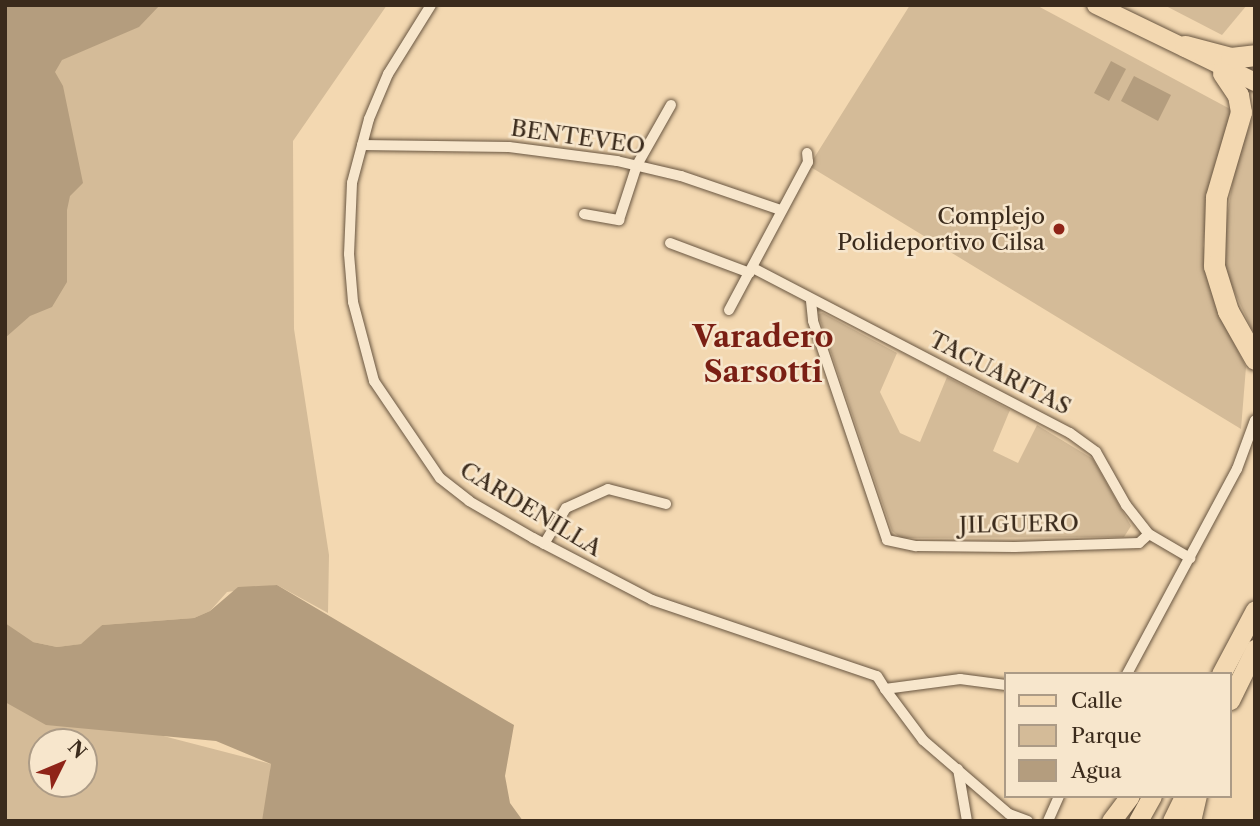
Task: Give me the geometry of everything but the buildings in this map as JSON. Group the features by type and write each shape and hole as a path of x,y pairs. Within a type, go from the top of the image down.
{"highway":[{"path":"1185,46 1231,58 1255,55"},
{"path":"1223,73 1238,95 1241,113 1216,197 1213,266 1228,312 1255,359"},
{"path":"1222,672 1255,610"},
{"path":"1232,696 1255,649"},
{"path":"1111,821 1128,798"},
{"path":"1138,821 1151,798"},
{"path":"1172,821 1183,798"},
{"path":"1191,821 1197,798"}],"main road":[{"path":"1096,5 1255,82"},
{"path":"1122,18 1148,36 1255,90"}],"street":[{"name":"CARDENILLA","path":"432,5 382,87 362,145 352,183 349,254 353,302 374,381 425,461 451,489 544,544 652,600 877,676 923,740 1009,814 1028,821"},
{"path":"584,214 619,220 636,165 671,105"},
{"name":"BENTEVEO","path":"362,145 509,148 636,165 781,210"},
{"path":"729,310 808,162 807,153"},
{"name":"TACUARITAS","path":"670,243 751,271 811,300 997,394 1091,447 1149,534 1190,558"},
{"name":"JILGUERO","path":"811,300 813,321 887,540 916,546 1015,547 1139,543 1149,534"},
{"path":"1129,672 1237,469 1255,420"},
{"path":"544,544 566,508 608,489 666,504"},
{"path":"885,689 908,682 960,679 1004,685"},
{"path":"958,769 967,821"},
{"path":"1048,821 1058,798"}],"green space":[{"path":"5,5 387,5 293,141 294,329 329,555 328,613 277,585 227,592 210,611 194,618 102,625 82,644 57,647 33,642 5,667"},
{"name":"Complejo Polideportivo Cilsa","path":"910,5 1036,5 1232,110 1211,177 1203,245 1218,312 1246,367 1241,429 809,166"},
{"path":"1164,5 1247,5 1222,35"},
{"path":"1255,112 1255,336 1228,278 1222,248 1236,161"},
{"path":"823,313 897,353 880,392 900,433 920,442 947,377 1010,410 993,451 1018,463 1037,425 1093,459 1131,526 1124,537 901,538 892,531 818,314"},
{"path":"5,695 271,764 265,821 5,821"}],"water":[{"path":"5,5 160,5 139,27 62,60 55,72 63,86 83,183 70,196 67,210 67,282 52,307 30,316 5,338"},
{"path":"1111,61 1126,69 1109,101 1094,93"},
{"path":"1134,76 1171,95 1158,121 1121,101"},
{"path":"277,585 514,725 505,776 510,803 523,821 262,821 271,764 216,741 46,725 5,702 5,623 33,642 57,647 81,644 102,625 194,618 210,611 238,587"}],"place":[{"name":"Complejo Polideportivo Cilsa","path":"1059,229"}],"district":[{"name":"Varadero Sarsotti","path":"763,354"}]}
